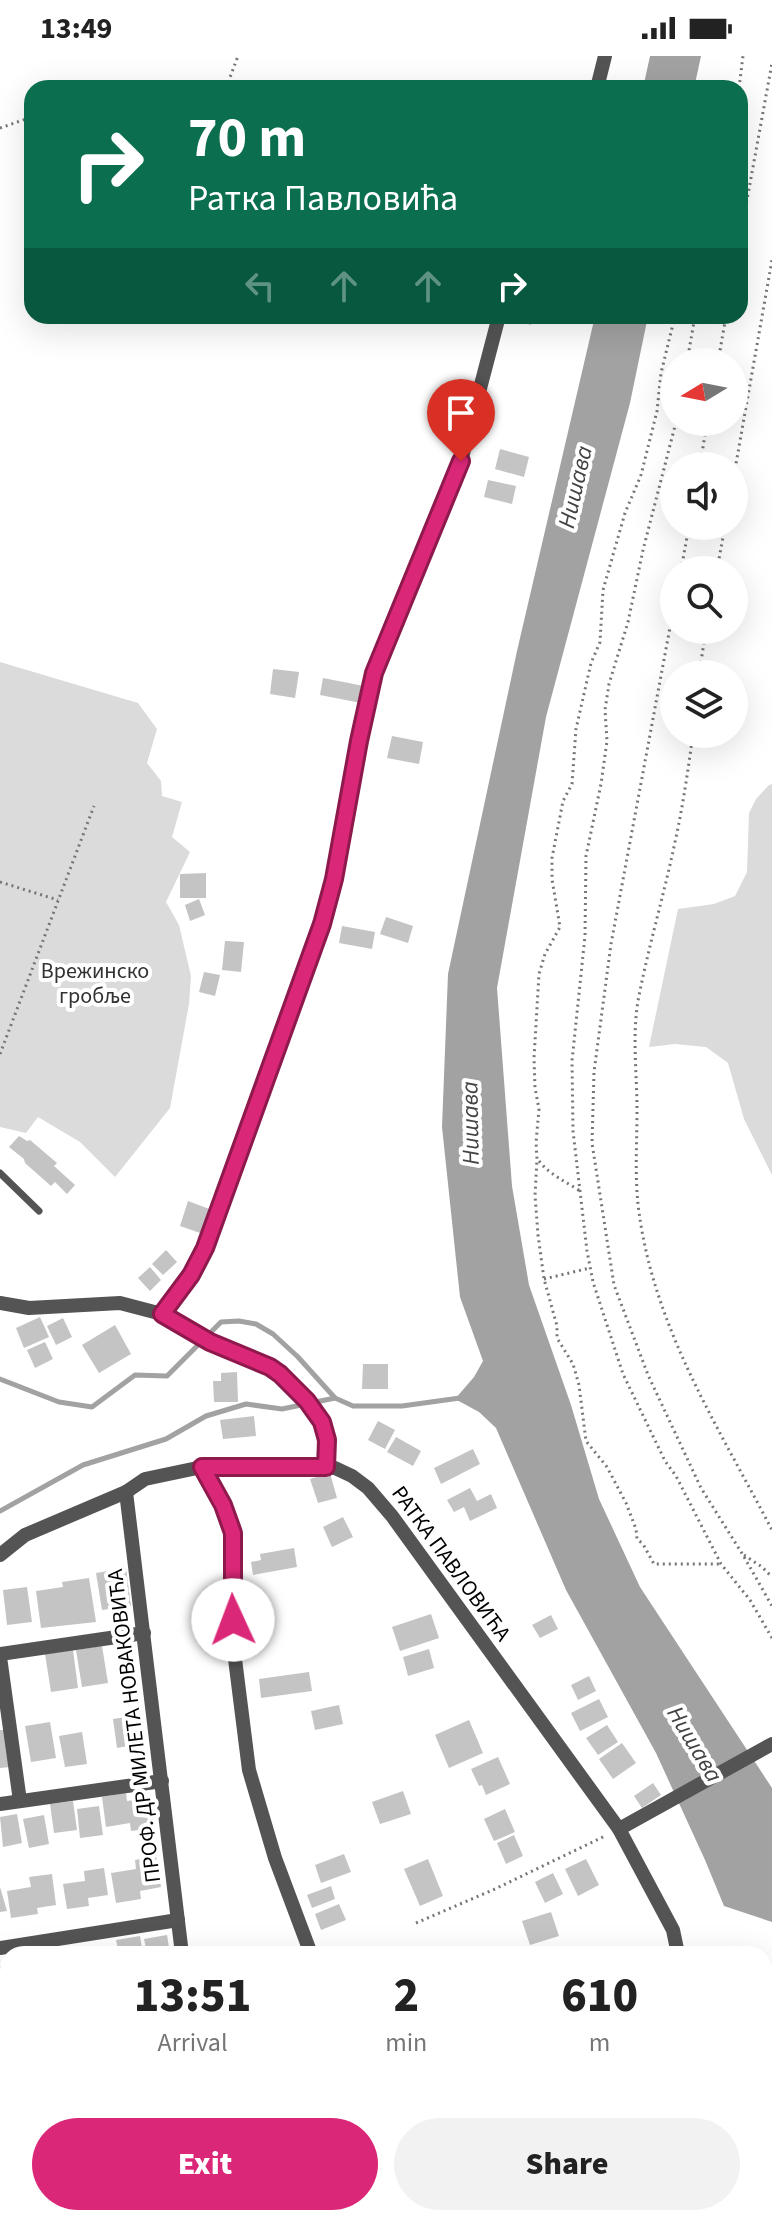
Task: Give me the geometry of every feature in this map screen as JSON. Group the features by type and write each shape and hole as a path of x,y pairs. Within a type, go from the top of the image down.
{"street":[{"path":"599,80 605,56"},
{"path":"162,1314 191,1275 205,1248 322,924 334,879 374,673 461,461 497,324"},
{"path":"0,1303 29,1308 120,1303 162,1314 206,1339 270,1367 309,1403 325,1429 326,1467"},
{"path":"202,1467 223,1505 233,1533 233,1643 249,1770 275,1858 308,1946"},
{"name":"РАТКА ПАВЛОВИЋА","path":"0,1555 25,1535 126,1492 145,1479 202,1467 326,1467 352,1476 377,1497 619,1829 673,1930 676,1946"},
{"name":"ПРОФ. ДР МИЛЕТА НОВАКОВИЋА","path":"126,1492 181,1946"},
{"path":"20,1801 0,1656 144,1633"},
{"path":"619,1829 772,1744"},
{"path":"0,1804 162,1781"},
{"path":"13,1946 178,1920"}],"lane":[{"path":"0,1173 39,1211"}],"path":[{"path":"229,80 238,56"},
{"path":"740,80 743,56"},
{"path":"748,194 772,63"},
{"path":"0,128 24,120"},
{"path":"738,452 772,260"},
{"path":"673,324 641,475 625,513 603,590 600,642 591,663 576,729 572,784 563,801 552,858 552,879 560,927 545,954 539,974 534,1058 539,1109 535,1195 544,1279 557,1326 557,1338 573,1364 579,1385 586,1441 607,1467 626,1503 637,1539 654,1564 721,1564"},
{"path":"689,348 694,324"},
{"path":"720,348 725,324"},
{"path":"672,436 605,710 607,741 586,856 585,936 572,1061 573,1131 590,1268 623,1374 665,1461 676,1476 721,1564 750,1600 772,1638"},
{"path":"667,644 611,944 594,1072 592,1143 614,1285 648,1375 701,1488 772,1606"},
{"path":"691,748 676,840 638,1003 635,1156 639,1216 650,1273 669,1328 706,1407 772,1530"},
{"path":"0,1054 94,806"},
{"path":"0,882 58,900"},
{"path":"537,1159 548,1172 580,1191"},
{"path":"544,1279 590,1268"},
{"path":"743,1555 772,1577"},
{"path":"416,1923 619,1829"}],"green space":[{"name":"Врежинско гробље","path":"0,662 138,703 157,729 147,763 161,781 162,796 182,802 172,837 190,852 166,902 179,925 191,976 189,1004 170,1108 115,1177 80,1142 38,1117 26,1133 0,1127"},
{"path":"772,784 772,1175 744,1119 728,1063 706,1047 675,1044 649,1047 678,909 714,904 735,896 747,872 749,813 756,799"}],"water":[{"path":"650,56 701,56 696,80 645,80"},
{"name":"Нишава","path":"593,324 646,324 630,403 546,717 497,988 512,1186 529,1285 571,1405 599,1499 640,1587 772,1788 772,1922 724,1906 656,1753 566,1590 496,1428 479,1412 455,1399 483,1361 460,1297 442,1127 448,974 517,651"}],"building":[{"path":"500,449 529,457 524,477 495,469"},
{"path":"488,480 516,486 512,504 484,497"},
{"path":"273,669 299,672 295,698 270,694"},
{"path":"323,678 364,686 361,703 320,695"},
{"path":"392,736 423,742 419,764 387,758"},
{"path":"206,873 206,898 180,898 180,874"},
{"path":"199,899 205,915 190,921 185,905"},
{"path":"386,917 413,926 408,943 380,934"},
{"path":"342,926 375,932 372,949 339,943"},
{"path":"225,941 244,942 241,972 222,970"},
{"path":"204,972 220,975 215,996 199,992"},
{"path":"19,1136 30,1140 57,1163 54,1166 75,1185 67,1194 55,1182 51,1186 9,1147"},
{"path":"188,1201 212,1210 203,1234 180,1226"},
{"path":"166,1250 177,1262 163,1275 152,1264"},
{"path":"150,1267 161,1280 150,1291 138,1278"},
{"path":"40,1317 49,1337 24,1348 16,1328"},
{"path":"63,1318 72,1337 56,1345 47,1326"},
{"path":"115,1325 131,1354 99,1373 82,1345"},
{"path":"45,1342 53,1359 35,1368 27,1350"},
{"path":"363,1364 388,1364 388,1389 362,1389"},
{"path":"237,1372 238,1402 214,1402 213,1381 221,1381 221,1373"},
{"path":"254,1416 256,1436 223,1439 220,1420"},
{"path":"378,1421 395,1430 385,1449 368,1440"},
{"path":"396,1437 421,1451 413,1466 387,1452"},
{"path":"473,1449 480,1464 441,1484 434,1468"},
{"path":"330,1473 337,1498 318,1503 310,1479"},
{"path":"470,1488 477,1501 491,1494 497,1508 470,1521 464,1507 454,1512 447,1500"},
{"path":"343,1517 353,1537 332,1547 323,1527"},
{"path":"294,1548 297,1567 253,1575 251,1562 261,1560 260,1554"},
{"path":"126,1568 131,1606 102,1610 96,1573"},
{"path":"89,1578 96,1622 41,1628 36,1591 63,1587 62,1582"},
{"path":"27,1587 32,1622 7,1625 3,1590"},
{"path":"431,1614 439,1638 400,1651 392,1627"},
{"path":"551,1615 558,1629 540,1638 532,1625"},
{"path":"102,1646 108,1683 82,1687 76,1650"},
{"path":"429,1649 434,1668 408,1676 403,1657"},
{"path":"73,1650 78,1688 51,1692 45,1654"},
{"path":"309,1672 312,1691 261,1698 259,1679"},
{"path":"589,1676 596,1691 578,1700 571,1685"},
{"path":"599,1699 608,1717 580,1731 571,1713"},
{"path":"339,1705 343,1724 315,1730 311,1711"},
{"path":"140,1715 145,1743 117,1748 113,1719"},
{"path":"469,1720 483,1753 449,1768 435,1735"},
{"path":"50,1722 56,1758 31,1762 25,1726"},
{"path":"607,1725 618,1742 598,1755 586,1738"},
{"path":"0,1730 5,1730 10,1767 0,1768"},
{"path":"82,1732 87,1764 65,1767 59,1736"},
{"path":"622,1743 636,1763 613,1779 599,1759"},
{"path":"498,1757 510,1784 486,1795 471,1769"},
{"path":"653,1783 661,1795 642,1808 634,1796"},
{"path":"403,1791 411,1814 380,1824 372,1802"},
{"path":"126,1793 127,1801 149,1798 153,1828 131,1831 130,1823 106,1827 102,1797"},
{"path":"73,1801 77,1830 54,1833 50,1804"},
{"path":"99,1806 103,1835 80,1838 77,1809"},
{"path":"505,1809 515,1832 494,1841 484,1819"},
{"path":"17,1814 22,1843 3,1847 0,1817"},
{"path":"44,1815 49,1844 29,1848 23,1819"},
{"path":"514,1835 523,1856 506,1864 497,1843"},
{"path":"344,1854 351,1872 321,1883 315,1865"},
{"path":"156,1856 161,1887 140,1891 141,1899 116,1903 111,1873 136,1869 135,1860"},
{"path":"428,1859 443,1896 420,1906 404,1869"},
{"path":"586,1859 599,1885 578,1896 565,1869"},
{"path":"104,1868 108,1895 88,1898 89,1906 67,1909 63,1884 85,1881 84,1871"},
{"path":"553,1873 563,1894 545,1903 535,1882"},
{"path":"52,1874 56,1905 37,1908 38,1914 11,1918 7,1891 31,1887 29,1877"},
{"path":"331,1886 335,1899 312,1908 307,1895"},
{"path":"0,1887 7,1911 0,1912"},
{"path":"339,1904 346,1920 321,1930 315,1914"},
{"path":"551,1912 559,1936 530,1945 522,1921"},
{"path":"167,1935 169,1946 145,1946 144,1939"},
{"path":"140,1936 142,1946 117,1946 116,1940"}],"waterway":[{"path":"0,1379 59,1402 92,1407 135,1375 167,1376 221,1322 239,1321 256,1324 273,1334 335,1398 353,1406 402,1406 460,1398"},
{"path":"0,1511 83,1465 166,1439 206,1416 246,1404 282,1409 335,1398"}],"route":[{"path":"233,1620 233,1533 223,1505 202,1467 326,1467 325,1429 317,1413 280,1374 210,1342 162,1314 191,1275 205,1248 322,924 334,879 374,673 461,461"}]}
